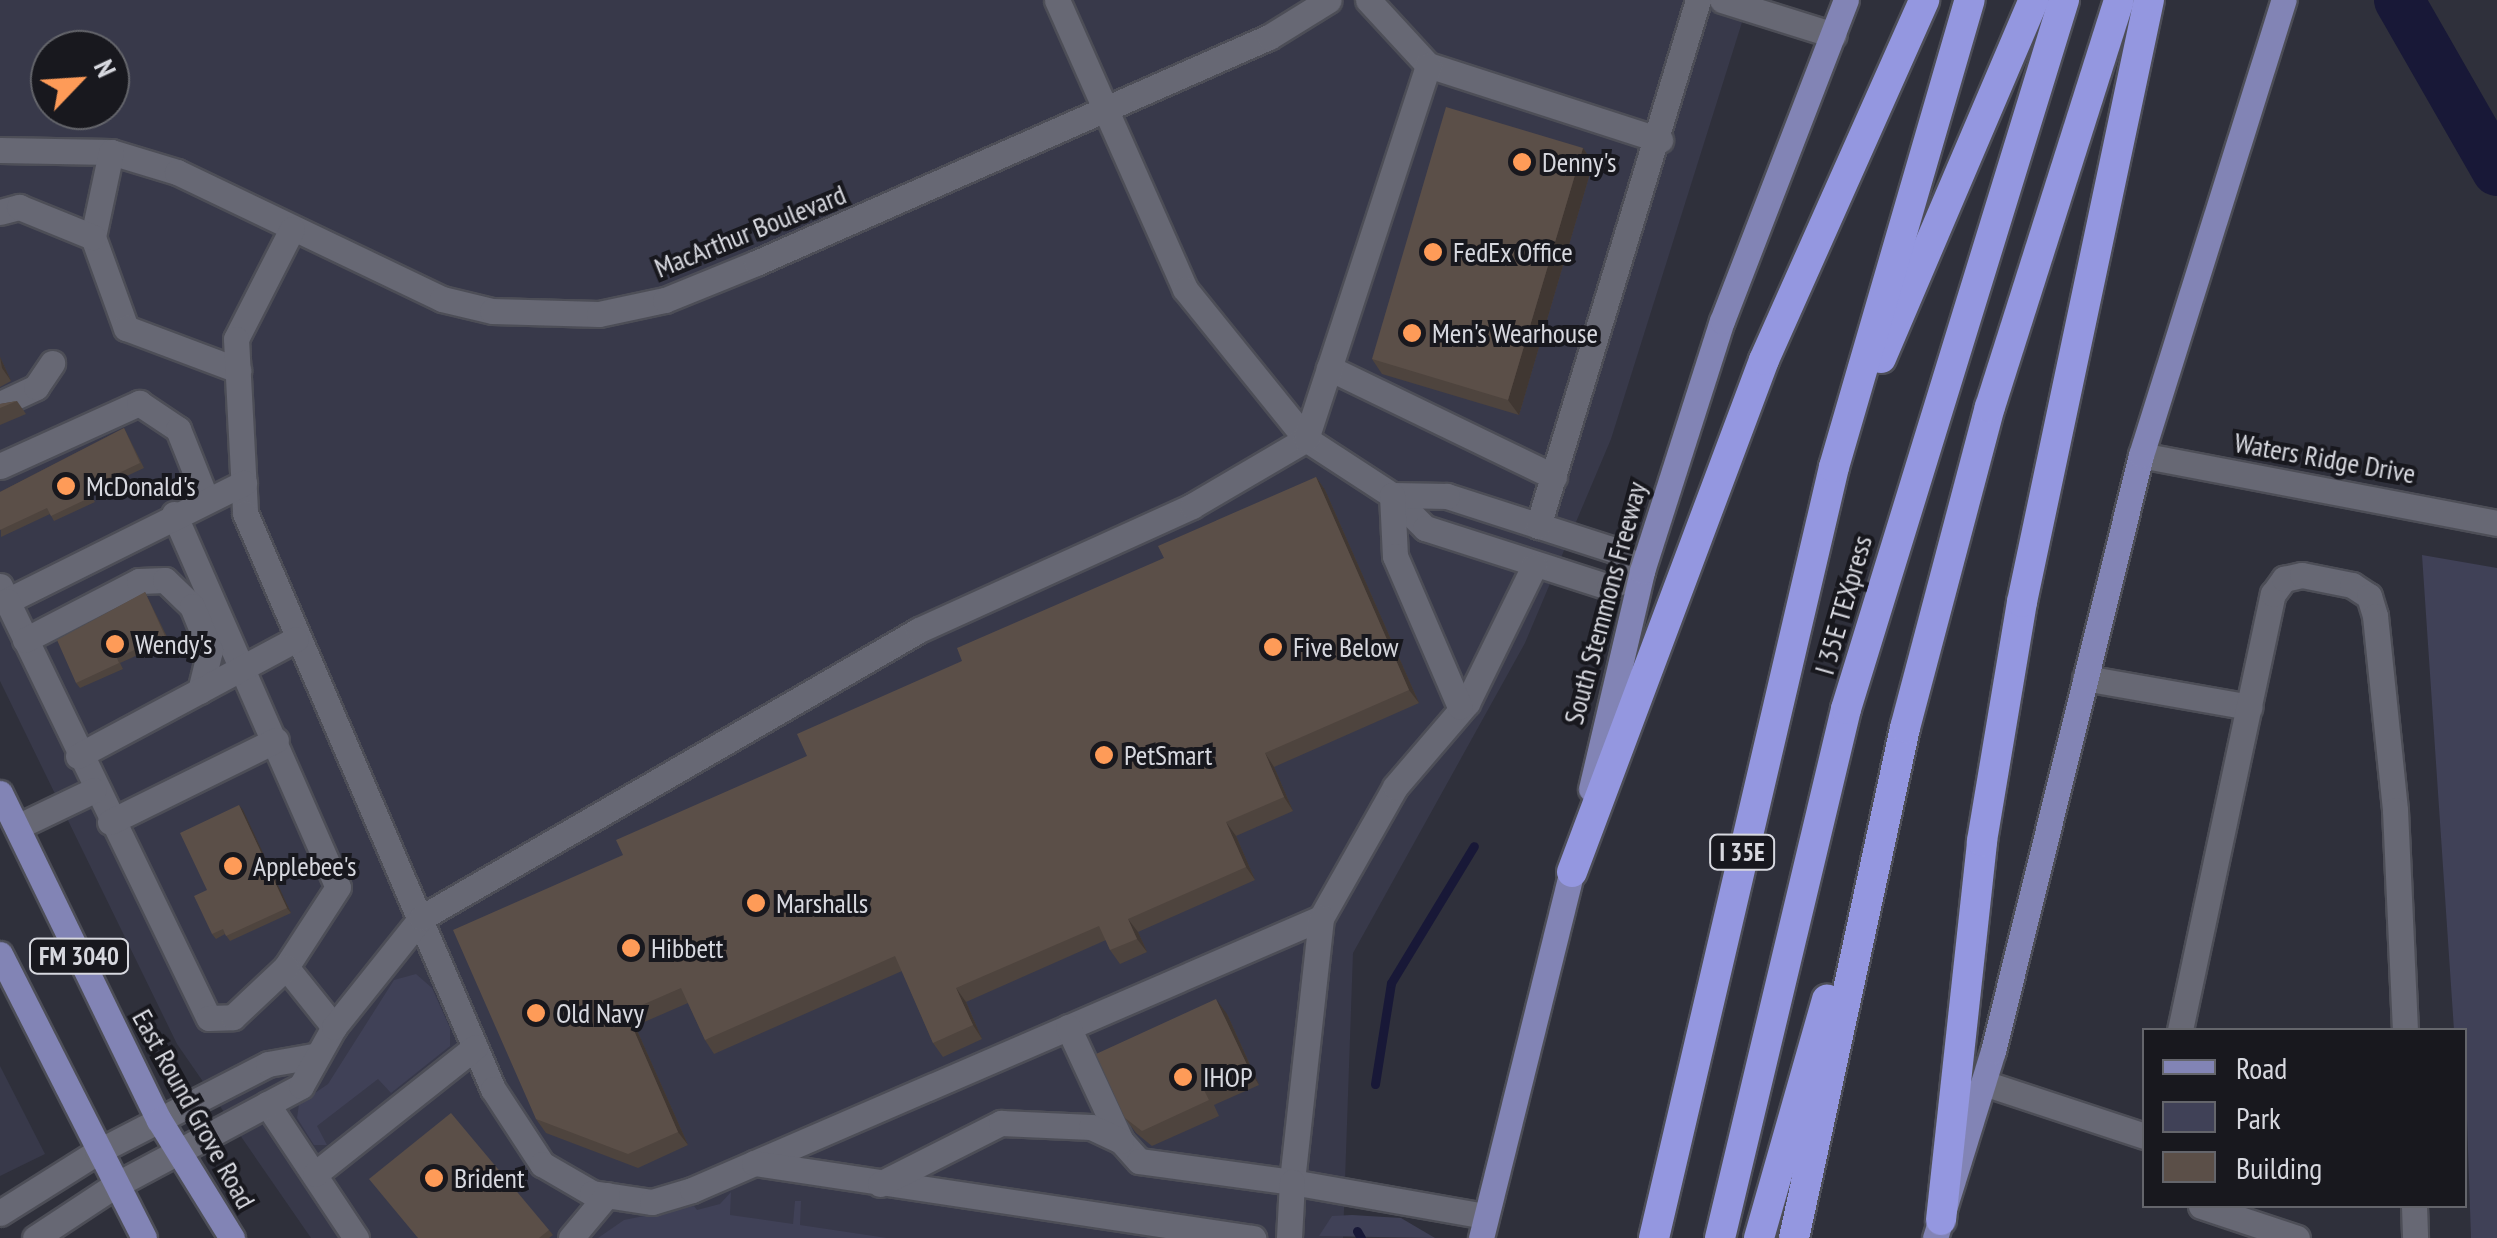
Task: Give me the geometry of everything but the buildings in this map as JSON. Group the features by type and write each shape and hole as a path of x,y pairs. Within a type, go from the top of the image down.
{"highway":[{"path":"1572,872 1764,360 1924,0"},
{"name":"I 35E","path":"1654,1238 1834,466 1970,0"},
{"path":"1834,466 2034,0"},
{"name":"I 35E TEXpress","path":"1720,1238 1846,709 2064,0"},
{"path":"1760,1238 1905,728 1990,407 2119,0"},
{"path":"1938,1229 1979,860 2022,602 2149,0"},
{"path":"1794,1238 1905,728"}],"main road":[{"name":"South Stemmons Freeway","path":"1483,1227 1642,572 1722,322 1846,0"},
{"path":"1938,1229 1984,1083 2141,455 2284,0"},
{"name":"East Round Grove Road","path":"0,793 159,1120 232,1238"},
{"name":"FM 3040","path":"0,954 114,1186 144,1238"}],"street":[{"path":"1056,0 1185,289 1306,438 1392,495 1424,528 1608,588 1642,572 1614,550 1447,496 1392,495"},
{"name":"MacArthur Boulevard","path":"0,150 111,152 212,184 292,229 442,299 492,310 599,314 665,300 1106,112 1270,37 1330,0"},
{"path":"1368,0 1428,66 1660,140"},
{"path":"1538,526 1660,140 1698,0"},
{"path":"1722,0 1834,36"},
{"path":"35,1238 114,1186 301,1086 314,1056 334,1026 420,918 920,630 1192,506 1306,438 1428,66"},
{"path":"111,152 93,237 126,328 238,370"},
{"path":"0,212 19,206 93,237"},
{"path":"292,229 236,339 245,513 493,1089 542,1164 606,1195 652,1202 754,1163 1321,918"},
{"path":"0,404 36,387 52,363"},
{"path":"1329,368 1554,477"},
{"path":"0,466 140,403 178,429 206,500"},
{"name":"Waters Ridge Drive","path":"2141,455 2497,523"},
{"path":"174,514 338,888 286,968 234,1017 209,1018 94,790 3,593 174,514 244,483"},
{"path":"1392,495 1395,556 1460,707"},
{"path":"1288,1238 1321,918 1395,787 1460,707 1534,566"},
{"path":"2180,1028 2273,594 2284,579 2302,575 2352,586 2369,596 2395,810 2405,1028"},
{"path":"25,640 139,581 166,580 192,606 210,650 200,691"},
{"path":"78,756 296,639"},
{"path":"2085,678 2249,707"},
{"path":"110,822 276,740"},
{"path":"17,828 94,790"},
{"path":"286,968 334,1026"},
{"path":"1068,1027 1121,1141 1139,1161 1292,1182 1483,1227"},
{"path":"315,1174 475,1047"},
{"path":"0,1213 97,1152 268,1064 314,1056"},
{"path":"1984,1083 2142,1135"},
{"path":"268,1104 356,1238"},
{"path":"880,1184 1001,1124 1090,1127 1121,1141"},
{"path":"754,1163 1252,1238"},
{"path":"571,1238 606,1195"},
{"path":"2207,1208 2297,1238"},
{"path":"2414,1208 2415,1238"}],"shaded area":[{"path":"0,0 1749,0 1611,439 1525,643 1353,953 1343,1238 311,1238 177,1044 0,681"},
{"path":"0,1066 45,1154 0,1176"}],"green space":[{"path":"2422,555 2497,568 2497,1238 2471,1238 2467,1028 2454,1028"},
{"path":"416,974 432,988 450,1028 450,1046 391,1093 378,1079 317,1126 327,1145 314,1145 297,1118 299,1104 328,1084 394,980"},
{"path":"731,1192 730,1215 793,1224 795,1201 801,1201 800,1225 887,1238 598,1238 624,1220 720,1204"},
{"path":"1332,1216 1401,1218 1435,1238 1319,1236"}],"waterway":[{"path":"2399,0 2497,171"},
{"path":"1375,1084 1391,983 1474,846"},
{"path":"1357,1231 1361,1238"}],"place":[{"name":"Denny's","path":"1522,162"},
{"name":"FedEx Office","path":"1433,252"},
{"name":"Men's Wearhouse","path":"1412,333"},
{"name":"McDonald's","path":"66,486"},
{"name":"Wendy's","path":"115,644"},
{"name":"Five Below","path":"1273,647"},
{"name":"PetSmart","path":"1104,755"},
{"name":"Applebee's","path":"233,866"},
{"name":"Marshalls","path":"756,903"},
{"name":"Hibbett","path":"631,948"},
{"name":"Old Navy","path":"536,1013"},
{"name":"IHOP","path":"1183,1077"},
{"name":"Brident","path":"434,1178"}]}
